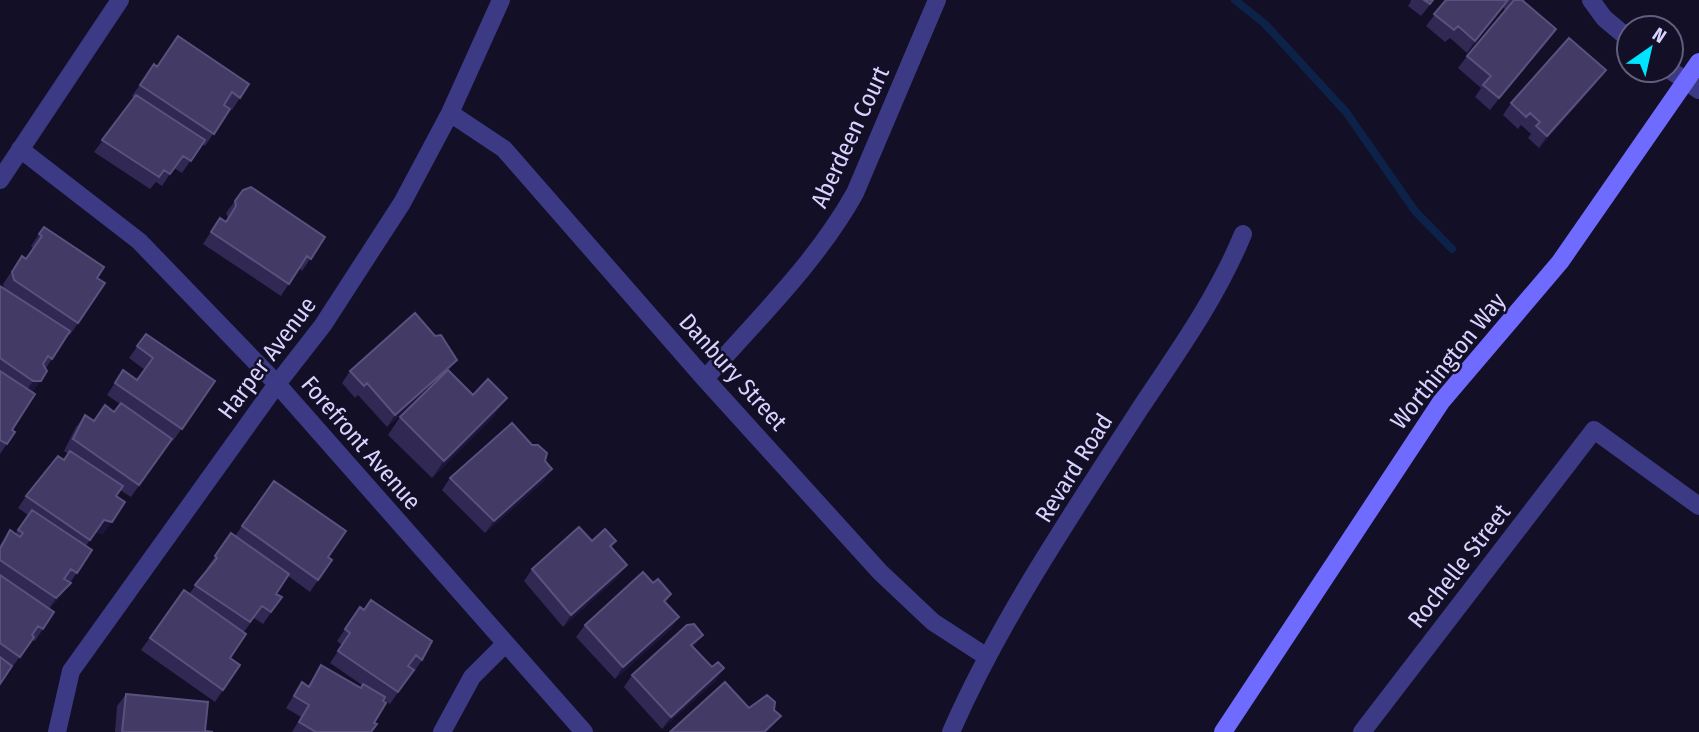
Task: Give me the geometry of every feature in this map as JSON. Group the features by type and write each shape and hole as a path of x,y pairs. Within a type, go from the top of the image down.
{"street":[{"path":"0,180 120,0"},
{"name":"Harper Avenue","path":"57,732 71,671 365,264 402,204 450,113 501,0"},
{"name":"Aberdeen Court","path":"705,379 839,223 855,193 937,0"},
{"path":"1591,0 1604,18 1615,27"},
{"name":"Worthington Way","path":"1223,732 1441,402 1560,262 1693,86 1699,62"},
{"name":"Danbury Street","path":"450,113 504,149 705,379 909,601 933,622 988,657"},
{"name":"Forefront Avenue","path":"20,149 139,242 277,384 504,645 584,732"},
{"name":"Revard Road","path":"951,732 988,657 1080,503 1205,312 1243,234"},
{"name":"Rochelle Street","path":"1362,732 1594,430 1699,506"},
{"path":"442,732 472,677 504,645"}],"building":[{"path":"1446,0 1508,0 1475,41 1458,26 1454,30 1434,14"},
{"path":"1514,0 1522,0 1556,29 1499,98 1483,85 1491,76 1467,56"},
{"path":"178,36 249,84 240,98 232,92 224,105 230,109 214,134 140,85 154,64 157,67"},
{"path":"1569,38 1606,70 1547,136 1536,126 1540,122 1530,113 1526,117 1511,103"},
{"path":"136,95 205,140 191,161 183,156 170,174 164,170 159,177 102,140"},
{"path":"251,187 325,237 311,259 307,256 289,284 211,232 220,218 226,222 236,206 235,201 243,190"},
{"path":"44,227 104,267 97,278 105,283 78,323 14,280 12,272 22,256 26,259 42,236 39,234"},
{"path":"0,286 70,331 52,359 48,356 43,364 47,371 41,381 33,381 0,358"},
{"path":"415,313 435,336 441,335 457,360 395,415 367,383 364,386 350,371"},
{"path":"146,334 215,381 182,429 115,383 123,370 137,380 153,358 137,346"},
{"path":"448,370 473,395 488,379 507,398 444,461 400,417"},
{"path":"0,371 35,394 12,430 15,432 7,444 0,440"},
{"path":"121,403 172,439 139,485 73,439 85,415 94,421 105,405 114,412"},
{"path":"512,423 532,445 538,445 547,453 545,461 552,469 494,521 450,478"},
{"path":"70,451 123,486 116,496 125,502 112,522 104,520 90,540 26,496 58,456 64,460"},
{"path":"274,481 346,531 328,557 332,560 318,580 242,526"},
{"path":"32,510 92,550 77,573 71,569 64,579 71,583 56,598 0,560 0,549 10,530 20,537 23,533 18,530"},
{"path":"579,527 592,541 605,529 616,541 610,546 627,565 571,615 532,569"},
{"path":"231,533 289,574 276,594 282,597 271,612 262,606 250,622 195,585 217,558 215,556"},
{"path":"643,572 653,583 658,579 671,594 664,601 679,617 623,667 585,625"},
{"path":"0,575 54,612 43,629 38,626 20,657 0,643"},
{"path":"184,590 246,634 230,658 240,665 223,690 150,638"},
{"path":"371,600 432,641 422,660 416,655 408,666 414,670 398,692 338,651 350,633 345,629 360,607 364,610"},
{"path":"694,624 703,635 691,645 712,667 718,662 724,668 671,717 632,675 687,625"},
{"path":"0,657 12,666 0,684"},
{"path":"321,665 361,688 363,684 385,697 383,701 386,703 371,732 316,732 299,722 309,705 294,696 302,682 309,687"},
{"path":"725,682 749,708 767,695 775,702 774,710 781,716 764,732 670,732"},
{"path":"126,694 208,702 205,731 213,732 122,732"}],"waterway":[{"path":"1235,0 1265,24 1346,112 1415,211 1452,249"}]}
